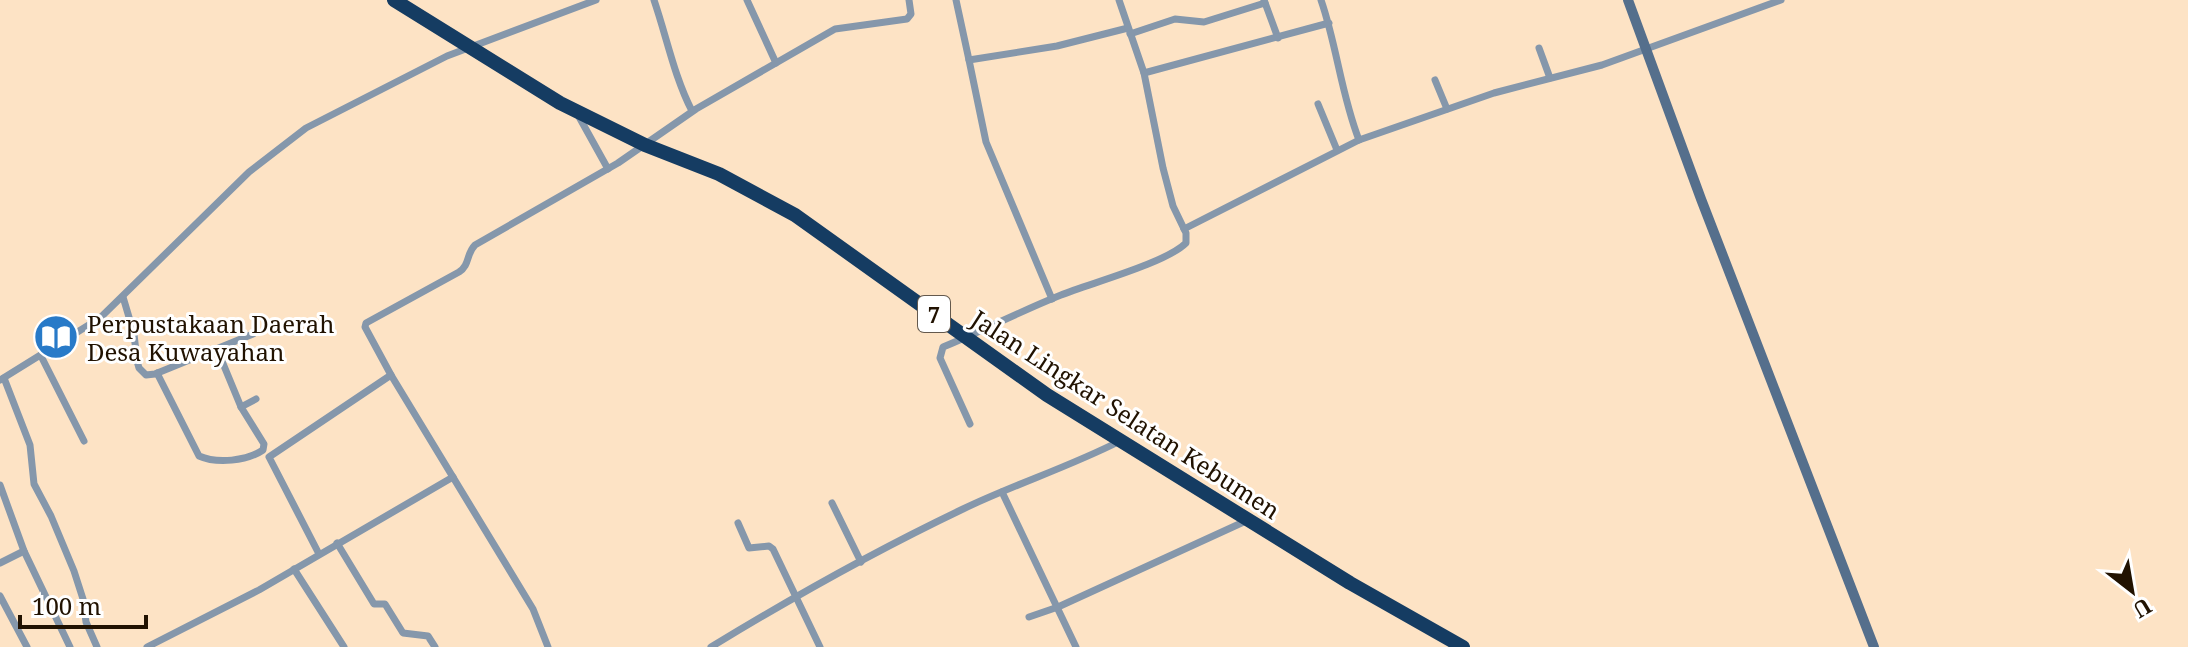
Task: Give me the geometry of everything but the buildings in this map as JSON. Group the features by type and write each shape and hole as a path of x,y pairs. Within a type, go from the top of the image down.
{"highway":[{"name":"Jalan Lingkar Selatan Kebumen","path":"394,0 577,113 645,145 719,174 782,207 1047,395 1375,599 1463,647"}],"street":[{"path":"97,647 86,622 74,571 34,484 32,451 2,379 81,332 123,297 249,172 285,143 340,109 468,48 596,0"},
{"path":"654,0 670,46 678,83 692,111"},
{"path":"747,0 776,63"},
{"path":"548,647 533,609 391,375 365,324 464,269 475,245 608,169 692,111 835,29 907,19 911,14 909,0"},
{"path":"956,0 986,142 1052,299"},
{"path":"970,424 939,354 943,347 1052,299 1178,250 1186,243 1163,168 1144,73 1119,0"},
{"path":"1321,0 1359,140"},
{"path":"1628,0 1701,199 1874,647"},
{"path":"1184,229 1359,140 1447,109 1602,65 1781,0"},
{"path":"969,60 1057,46 1175,19 1204,22 1265,2 1278,38"},
{"path":"1144,73 1329,23"},
{"path":"1539,48 1550,78"},
{"path":"1435,80 1447,109"},
{"path":"1318,104 1337,150"},
{"path":"577,113 608,169"},
{"path":"123,297 134,334 139,368 146,375 253,334"},
{"path":"217,349 241,407 264,447 275,451"},
{"path":"41,356 84,441"},
{"path":"157,373 201,457 242,459 259,453 264,447"},
{"path":"319,554 269,457 391,375"},
{"path":"241,407 256,399"},
{"path":"711,647 861,562 964,509 1120,441"},
{"path":"147,647 259,590 453,477"},
{"path":"0,485 24,551 70,647"},
{"path":"1002,492 1076,647"},
{"path":"832,503 861,562"},
{"path":"1029,617 1058,607 1250,519"},
{"path":"738,523 749,548 772,546 820,647"},
{"path":"337,543 374,604 385,604 403,633 427,636 435,647"},
{"path":"0,563 24,551"},
{"path":"294,569 344,647"},
{"path":"0,596 27,647"}],"place":[{"name":"Perpustakaan Daerah Desa Kuwayahan","path":"56,337"}]}
